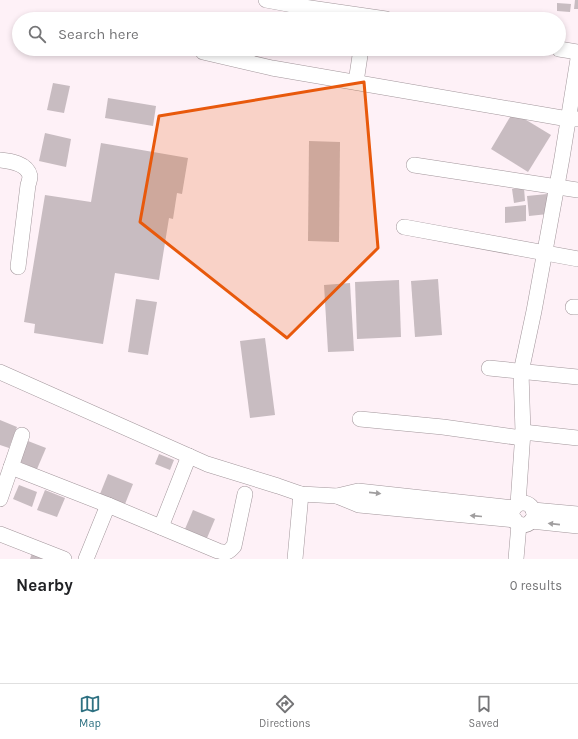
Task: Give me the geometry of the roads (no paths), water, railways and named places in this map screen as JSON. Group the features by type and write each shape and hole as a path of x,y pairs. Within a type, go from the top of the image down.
{"street":[{"path":"266,0 332,12"},
{"path":"566,50 578,52"},
{"path":"220,56 272,68 573,119"},
{"path":"356,82 360,56"},
{"path":"516,559 522,515 521,372 534,310 556,186 573,119 578,59"},
{"path":"0,160 12,161 20,164 27,170 30,177 18,267"},
{"path":"414,165 578,190"},
{"path":"404,227 578,259"},
{"path":"489,368 578,377"},
{"path":"0,372 207,464 271,483 301,494 337,496 358,491 522,515 578,526"},
{"path":"360,419 522,435 578,438"},
{"path":"0,499 22,436"},
{"path":"161,527 189,456"},
{"path":"11,466 218,551 226,552 234,546 245,494"},
{"path":"295,559 301,494"},
{"path":"86,559 108,505"},
{"path":"522,515 578,514"},
{"path":"0,534 64,559"}]}
